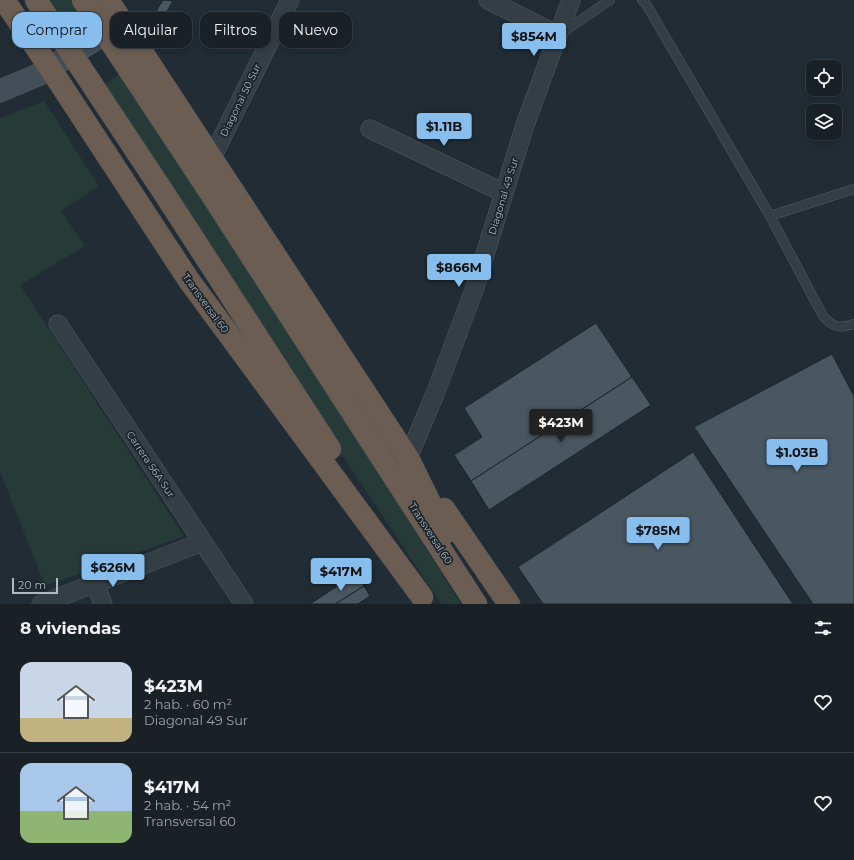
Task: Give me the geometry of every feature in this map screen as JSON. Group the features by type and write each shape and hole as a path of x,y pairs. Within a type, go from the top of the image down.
{"highway":[{"name":"Transversal 60","path":"4,0 188,279 424,600"},
{"name":"Transversal 60","path":"36,0 283,376 424,600"},
{"name":"Transversal 60","path":"83,0 110,24"},
{"name":"Transversal 60","path":"108,0 111,12"},
{"name":"Transversal 60","path":"126,48 311,348 478,604"},
{"name":"Transversal 60","path":"129,48 212,158 408,458 478,604"},
{"path":"307,304 311,348"},
{"path":"408,458 508,604"}],"street":[{"name":"Diagonal 50 Sur","path":"212,158 290,0"},
{"path":"488,0 558,35"},
{"name":"Diagonal 49 Sur","path":"408,458 435,394 474,290 525,125 571,0"},
{"path":"0,91 38,76 110,31"},
{"path":"370,129 504,192"},
{"name":"Carrera 56A Sur","path":"58,324 244,604"},
{"path":"41,604 203,542"},
{"path":"95,583 103,604"}],"lane":[{"path":"558,35 610,0"},
{"path":"642,0 650,10 770,216 823,316 831,325 844,328 854,324"},
{"path":"770,216 854,189"}],"green space":[{"path":"45,0 71,0 79,12 53,12"},
{"path":"121,73 461,604 441,604 257,329 102,86"},
{"path":"44,101 99,186 61,211 85,246 20,285 184,536 45,586 0,471 0,118"}],"building":[{"path":"163,0 173,1 167,12 156,12"},
{"path":"596,323 632,377 471,481 454,455 482,437 464,408"},
{"path":"832,354 854,396 854,604 813,604 694,427"},
{"path":"632,377 651,405 489,510 471,481"},
{"path":"693,452 793,604 543,604 518,567"},
{"path":"356,574 364,586 335,604 310,604"},
{"path":"364,586 370,596 358,604 335,604"}]}
